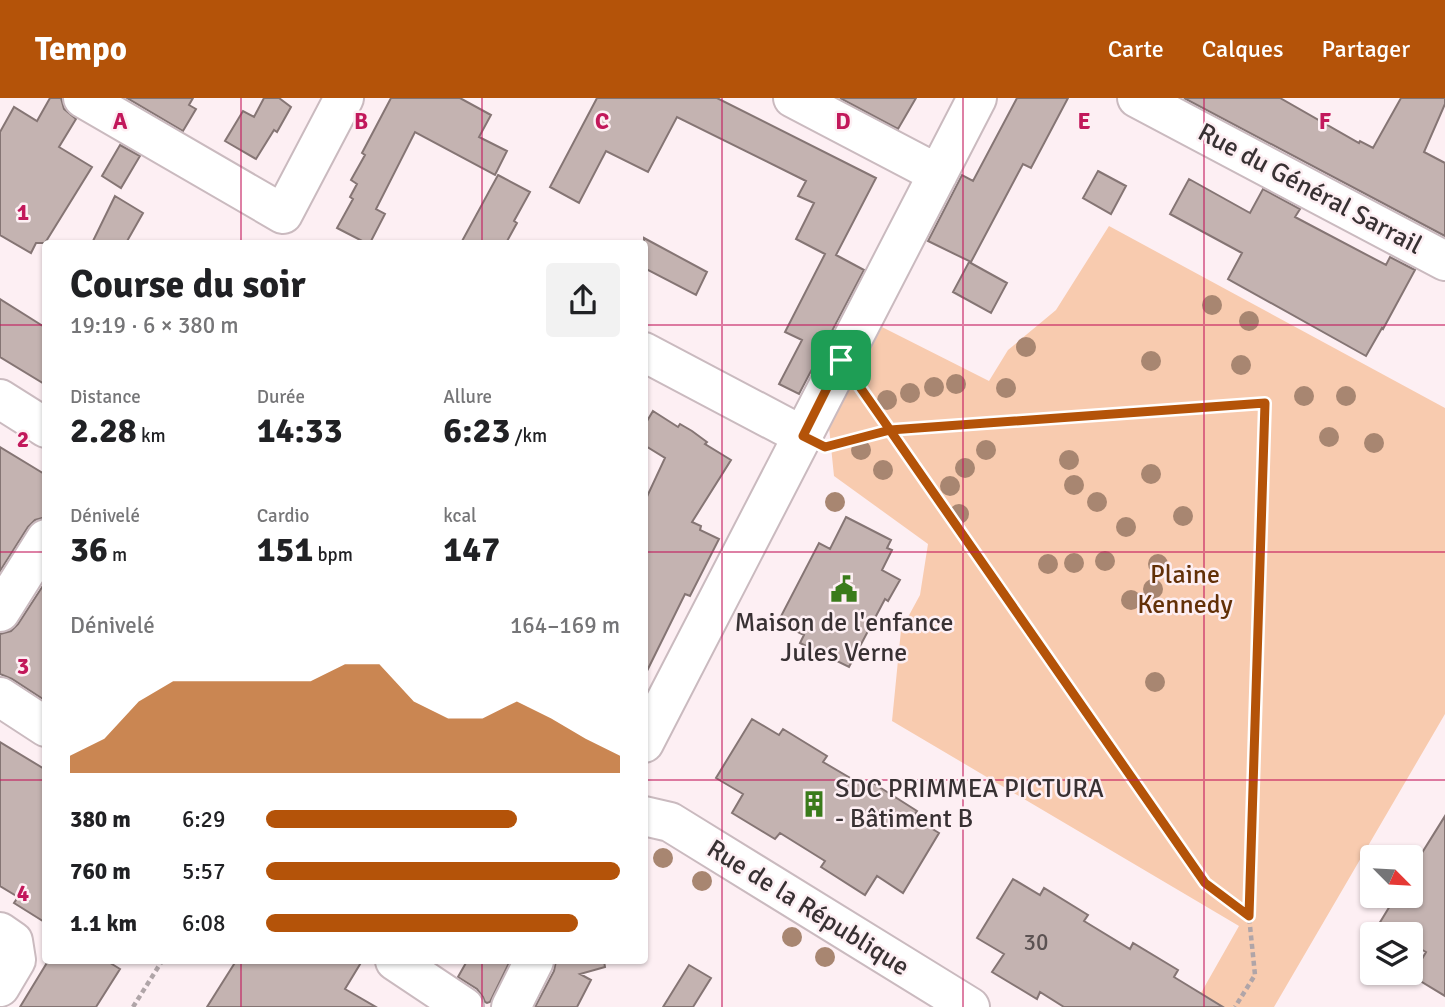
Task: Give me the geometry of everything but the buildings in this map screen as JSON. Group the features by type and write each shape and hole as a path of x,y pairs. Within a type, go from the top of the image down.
{"street":[{"path":"83,98 283,214 344,98"},
{"path":"793,98 938,174"},
{"path":"648,735 977,98"},
{"name":"Rue du Général Sarrail","path":"1137,98 1445,261"},
{"path":"648,354 803,436"},
{"path":"0,399 42,425"},
{"path":"0,612 42,545"},
{"path":"0,697 42,724"},
{"name":"Rue de la République","path":"648,817 670,822 970,1007"},
{"name":"Rue de la République","path":"648,828 657,840 927,1007"},
{"path":"0,932 13,941 16,960 0,987"},
{"path":"400,964 464,1007"},
{"path":"511,1007 532,964"}],"path":[{"path":"841,360 1205,883 1249,916"},
{"path":"803,436 825,447 890,430 1265,403 1249,916 1255,975 1235,1007"},
{"path":"133,1007 160,964"}],"green space":[{"name":"Plaine Kennedy","path":"1109,226 1445,408 1445,714 1369,845 1360,845 1360,860 1274,1007 1193,1007 1239,926 892,721 901,630 920,595 928,544 834,476 829,427 882,327 989,381 1008,350 1056,310"}],"place":[{"name":"Maison de l'enfance Jules Verne","path":"844,589"},
{"name":"SDC PRIMMEA PICTURA - Bâtiment B","path":"814,804"}],"route":[{"path":"841,360 803,436 825,447 890,430 1265,403 1249,916 1205,883 890,430 841,360"}]}
